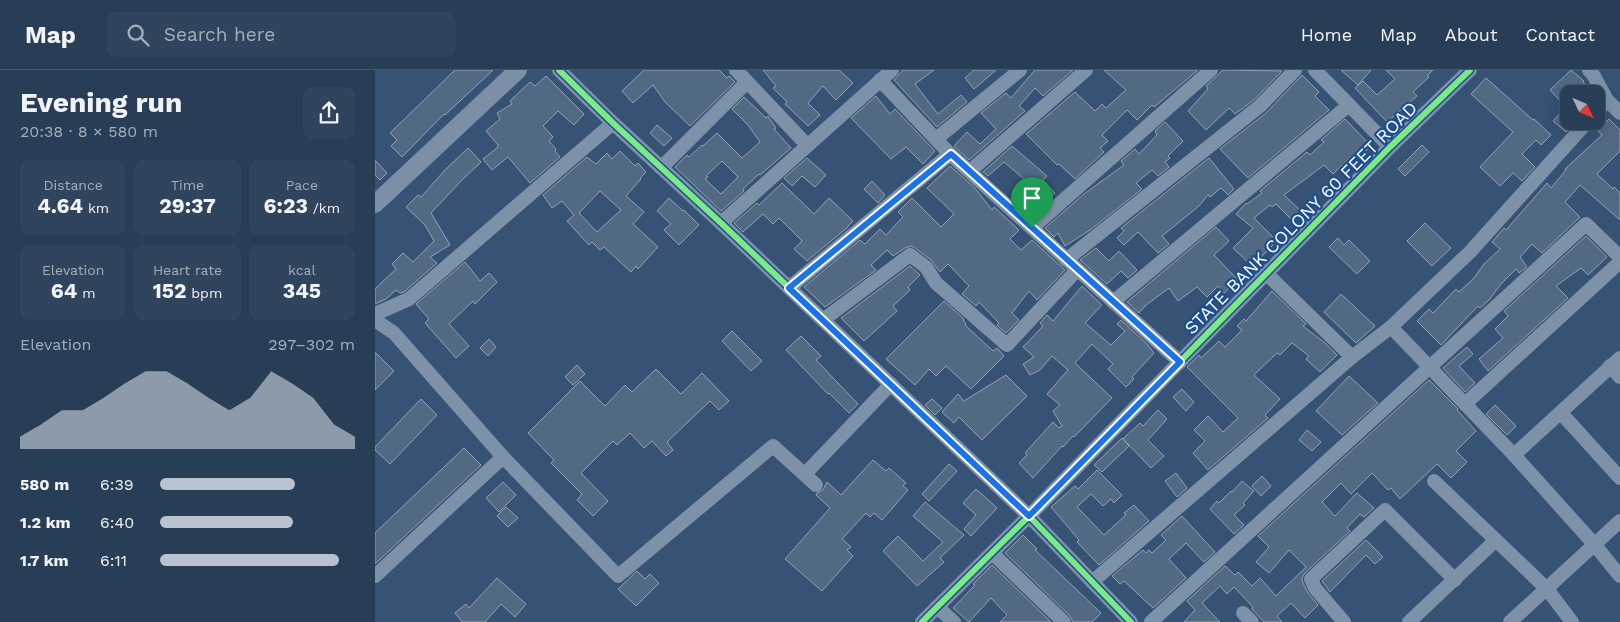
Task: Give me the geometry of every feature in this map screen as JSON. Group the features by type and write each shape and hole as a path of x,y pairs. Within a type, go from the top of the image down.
{"main road":[{"path":"375,204 518,70"}],"street":[{"path":"559,70 1029,516 1131,622"},
{"path":"737,70 807,145"},
{"path":"721,223 892,70"},
{"path":"936,139 1020,70"},
{"path":"970,170 1086,70"},
{"path":"1032,228 1211,70"},
{"path":"1066,260 1260,106 1295,70"},
{"path":"1315,70 1390,147"},
{"name":"STATE BANK COLONY 60 FEET ROAD","path":"922,622 1029,516 1390,147 1470,70"},
{"path":"1589,70 1607,100 1620,112"},
{"path":"880,80 951,154 1180,362"},
{"path":"661,168 747,82"},
{"path":"1113,302 1349,105"},
{"path":"375,314 409,299 613,123"},
{"path":"1092,582 1352,357 1391,327 1470,252 1580,130"},
{"path":"789,288 951,154"},
{"path":"1151,622 1586,224 1617,248"},
{"path":"823,320 910,255 926,267 937,283 1007,345 1077,270"},
{"path":"1465,404 1620,262"},
{"path":"1267,274 1352,357"},
{"path":"375,320 394,333 503,457 617,576 773,446 817,485"},
{"path":"1391,327 1514,455 1595,544 1620,576"},
{"path":"1514,455 1615,362 1620,377"},
{"path":"805,474 891,384"},
{"path":"1561,413 1620,478"},
{"path":"375,576 503,457"},
{"path":"1434,481 1547,589 1572,622"},
{"path":"1344,622 1315,588 1311,579 1385,510 1455,580"},
{"path":"1510,622 1620,521"},
{"path":"1409,622 1496,540"},
{"path":"992,553 1064,622"},
{"path":"937,607 954,622"}],"building":[{"path":"455,70 493,70 444,114 402,157 391,146 397,140 390,133"},
{"path":"644,70 719,70 727,78 729,76 735,82 690,126 665,102 653,85 633,103 622,91"},
{"path":"763,70 839,70 853,83 836,100 823,86 808,103 820,115 808,126 785,104 787,102 773,88 776,86"},
{"path":"903,70 934,70 915,84 938,114 961,95 967,102 937,127 894,80"},
{"path":"974,70 996,70 974,89 965,78"},
{"path":"1035,70 1073,70 1043,96 1035,88 1019,106 1025,111 969,160 954,146 967,132 980,144 996,129 981,113 1006,93 1011,98"},
{"path":"1104,70 1198,70 1154,107 1152,105 1137,120 1127,110 1102,135 1108,141 1100,148 1104,152 1075,179 1059,164 1057,165 1026,134 1075,92 1095,111 1102,104 1106,108 1126,90"},
{"path":"1223,70 1282,71 1254,100 1235,114 1229,108 1206,130 1188,111 1208,89 1206,86"},
{"path":"1341,70 1371,70 1358,85"},
{"path":"1386,70 1433,70 1427,76 1429,77 1413,92 1417,96 1387,122 1355,88 1363,81 1377,95 1395,79"},
{"path":"1571,70 1584,81 1586,85 1560,85 1560,101 1550,90"},
{"path":"1302,75 1319,92 1315,96 1329,110 1248,178 1220,149 1266,113"},
{"path":"546,76 584,114 574,125 558,111 543,126 553,137 549,141 560,157 530,183 508,157 492,170 483,159 498,145 486,131 500,119 497,113 512,104 510,101 530,82 535,86"},
{"path":"1486,78 1551,135 1541,145 1536,140 1522,154 1535,167 1522,181 1513,173 1500,186 1480,167 1513,132 1471,94"},
{"path":"876,96 890,114 895,109 935,151 923,164 906,147 891,159 851,118"},
{"path":"744,97 766,118 768,116 776,128 774,129 791,148 759,174 743,189 744,191 721,211 675,167 687,155 689,157 717,133 742,158 760,142 748,125 732,109","holes":["722,161 738,177 721,194 705,179"]},
{"path":"1560,113 1560,127 1553,121"},
{"path":"1345,119 1371,146 1356,160 1352,156 1333,174 1324,165 1284,195 1302,212 1293,221 1276,204 1272,207 1270,205 1254,218 1277,241 1252,266 1233,248 1253,228 1236,214 1246,203 1262,193 1260,191 1307,152 1310,155 1324,142 1321,140"},
{"path":"1609,119 1620,130 1620,151 1597,174 1620,193 1620,220 1580,185 1565,202 1580,217 1542,253 1532,244 1520,257 1527,267 1519,273 1516,269 1489,300 1480,308 1478,306 1441,345 1417,321 1429,309 1433,313 1456,289 1459,292 1474,278 1484,264 1500,249 1492,242 1504,228 1506,230 1547,183 1551,188 1565,169 1602,135 1597,130 1605,130 1605,123"},
{"path":"1165,122 1183,141 1168,156 1170,158 1165,162 1169,167 1158,176 1152,170 1136,183 1142,189 1090,230 1065,246 1058,233 1054,237 1045,228 1084,194 1124,165 1121,161 1135,149 1139,154 1157,135 1155,131"},
{"path":"657,125 672,138 664,146 650,133"},
{"path":"1422,145 1429,152 1405,176 1398,169"},
{"path":"1012,146 1047,176 1043,180 1055,193 1047,201 1038,192 1033,197 1020,183 1024,179 1004,162 988,176 983,172"},
{"path":"468,148 481,162 431,213 450,245 430,257 437,263 404,292 400,293 396,290 386,299 375,304 375,289 396,269 392,264 403,253 413,262 434,241 425,225 406,207 418,195 421,197"},
{"path":"620,151 635,166 638,163 646,172 626,196 644,212 633,224 658,247 638,269 636,266 631,272 604,247 600,250 592,242 589,245 567,221 574,215 562,201 552,208 543,195 587,157 596,164 607,153 612,159","holes":["600,191 621,210 597,232 579,213"]},
{"path":"807,158 826,175 815,187 802,176 792,186 784,178"},
{"path":"1209,158 1234,189 1228,195 1221,188 1210,197 1208,195 1199,206 1162,236 1169,244 1158,253 1138,232 1124,245 1117,238 1124,231 1121,228"},
{"path":"375,160 387,173 380,180 375,175"},
{"path":"950,166 975,188 992,210 994,207 1019,230 1010,239 1021,250 1032,240 1065,270 1037,300 1029,291 1012,313 1019,320 1006,333 997,325 999,323 979,302 976,306 962,294 969,286 948,264 940,272 931,260 911,246 893,256 887,250 871,265 876,270 825,307 804,287 860,240 865,244 880,229 886,235 903,217 898,212 912,198 941,227 954,214 927,188"},
{"path":"872,181 885,195 878,203 864,189"},
{"path":"782,183 814,214 829,198 853,221 807,261 794,249 802,241 779,218 773,224 763,214 743,232 734,223 757,203 759,205"},
{"path":"669,198 699,225 679,245 664,230 671,224 657,211"},
{"path":"1425,223 1451,248 1432,266 1407,241"},
{"path":"1216,227 1229,241 1214,255 1238,280 1224,293 1218,286 1207,297 1197,287 1178,301 1169,288 1145,306 1139,313 1127,302"},
{"path":"1586,236 1607,257 1588,275 1581,268 1556,286 1568,298 1488,371 1479,359 1503,338 1495,329 1508,316 1504,311"},
{"path":"1338,238 1344,245 1349,240 1370,261 1357,274 1329,247"},
{"path":"1096,248 1109,261 1119,251 1137,270 1128,278 1121,271 1107,284 1080,260"},
{"path":"465,262 480,281 489,273 497,282 475,304 473,301 449,324 469,346 456,358 425,323 429,319 416,304"},
{"path":"910,266 920,275 908,287 910,290 893,306 897,311 864,341 841,318"},
{"path":"1082,286 1102,305 1085,323 1111,345 1125,331 1117,324 1121,320 1154,353 1132,377 1134,379 1126,387 1108,369 1113,364 1092,344 1075,363 1112,398 1074,437 1062,446 1033,478 1019,463 1027,455 1025,453 1053,422 1059,428 1062,426 1053,411 1060,405 1047,394 1068,370 1052,356 1040,370 1030,375 1023,364 1034,357 1023,347 1043,326 1040,323 1047,315 1053,321"},
{"path":"1272,291 1306,324 1303,326 1337,355 1320,372 1306,359 1309,356 1292,343 1280,355 1277,353 1254,375 1280,399 1265,415 1268,418 1208,470 1193,453 1205,441 1194,430 1208,416 1223,432 1238,418 1187,367 1199,355 1201,358 1219,341 1225,347 1242,330 1237,326 1244,319 1246,321"},
{"path":"1341,294 1375,326 1356,343 1324,312"},
{"path":"944,301 964,319 965,325 993,351 997,348 1004,356 971,389 946,366 936,376 929,369 915,385 886,359"},
{"path":"732,331 762,361 751,371 722,341"},
{"path":"801,336 821,356 816,360 858,404 849,413 786,350"},
{"path":"489,339 496,347 488,356 480,348"},
{"path":"1467,347 1473,354 1459,366 1475,383 1465,392 1443,368"},
{"path":"375,352 394,371 375,390"},
{"path":"577,365 585,374 573,385 565,377"},
{"path":"656,369 681,394 702,373 729,401 719,410 710,401 667,442 673,450 666,456 652,441 644,448 630,433 617,445 613,441 581,473 608,501 593,516 577,500 582,494 551,463 554,460 528,433 580,381 605,406 625,385 632,392"},
{"path":"1006,375 1027,396 982,440 959,417 954,423 942,412 958,394 964,401"},
{"path":"1349,376 1378,403 1342,435 1316,411"},
{"path":"1429,380 1458,409 1476,431 1456,451 1467,462 1451,478 1437,464 1400,499 1391,488 1388,490 1372,473 1351,494 1341,483 1322,502 1335,516 1357,493 1374,508 1364,517 1360,514 1347,528 1350,531 1305,573 1302,578 1303,583 1308,593 1318,605 1305,618 1291,603 1277,616 1282,622 1264,622 1234,587 1227,594 1220,586 1202,603 1220,622 1184,622 1195,610 1187,601 1225,566 1235,575 1238,572 1252,586 1260,578 1276,596 1306,567 1289,550 1269,573 1256,562 1269,547 1258,536"},
{"path":"1182,389 1194,402 1186,411 1173,397"},
{"path":"421,399 437,415 390,464 375,450 375,447"},
{"path":"932,399 942,408 935,415 925,405"},
{"path":"1495,405 1516,426 1507,435 1486,414"},
{"path":"1158,410 1167,419 1148,440 1164,456 1151,468 1123,439 1140,423 1143,426"},
{"path":"1307,430 1321,442 1312,451 1299,440"},
{"path":"1122,438 1129,446 1102,472 1094,465"},
{"path":"464,448 481,465 375,564 375,533"},
{"path":"873,460 886,471 889,468 906,483 903,486 908,490 882,520 874,513 870,517 866,513 842,539 851,547 847,550 853,556 822,591 785,559 830,508 816,495 817,493 823,490 827,482 841,495"},
{"path":"949,464 957,471 929,501 922,494"},
{"path":"1097,470 1122,495 1114,503 1111,499 1103,506 1091,494 1077,507 1104,535 1134,505 1149,521 1099,565 1077,542 1079,540 1051,507 1075,486 1078,489"},
{"path":"1176,473 1187,488 1177,497 1165,481"},
{"path":"1262,476 1271,486 1261,496 1252,486"},
{"path":"1242,481 1254,491 1243,503 1245,505 1234,515 1244,525 1234,534 1210,509 1217,501 1219,503 1232,492"},
{"path":"503,482 516,495 499,512 486,498"},
{"path":"976,489 997,508 971,536 964,529 976,515 963,503"},
{"path":"925,502 964,535 940,558 944,562 917,586 883,551 898,536 923,561 943,542 913,516"},
{"path":"506,507 518,518 508,527 497,516"},
{"path":"1182,516 1215,552 1204,562 1186,543 1169,559 1186,578 1153,608 1124,581 1120,584 1112,576 1143,550 1146,553 1149,550 1152,553 1166,540 1161,535"},
{"path":"1023,535 1037,549 1035,550 1101,613 1092,622 1073,622 1070,616 1005,553"},
{"path":"1366,540 1383,557 1375,564 1366,555 1330,592 1322,581"},
{"path":"992,565 1051,622 1000,622 1007,615 991,598 969,622 953,608"},
{"path":"637,571 645,579 650,574 659,583 636,606 618,589"},
{"path":"497,578 526,604 515,617 501,604 485,622 462,622 455,613 466,604 469,608"}],"cycle path":[{"path":"559,70 1029,516 1131,622"},
{"path":"922,622 1029,516 1390,147 1470,70"}],"route":[{"path":"951,154 1032,228 1180,362 1029,516 789,288 951,154"}]}
